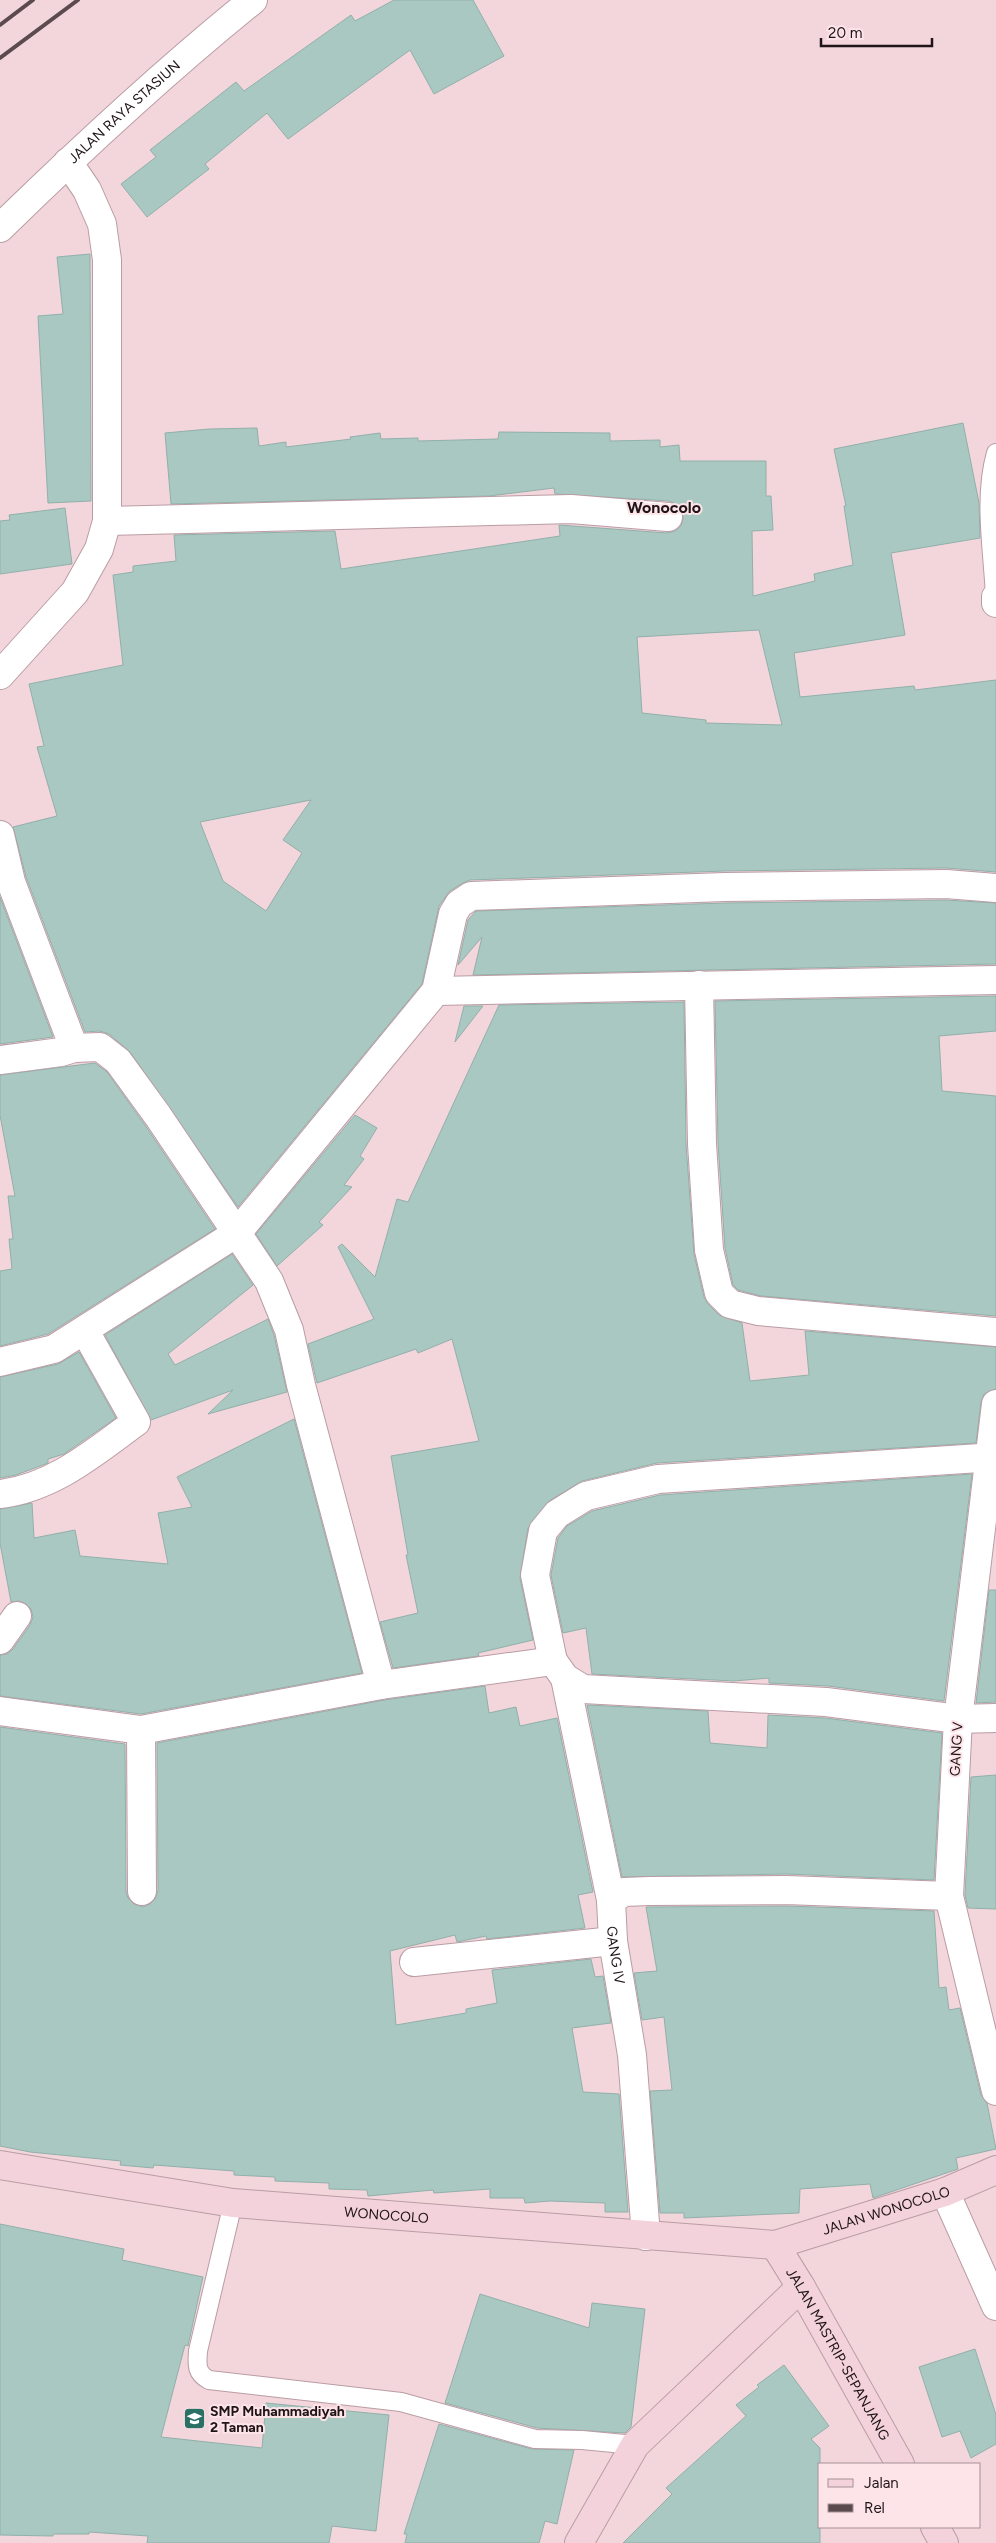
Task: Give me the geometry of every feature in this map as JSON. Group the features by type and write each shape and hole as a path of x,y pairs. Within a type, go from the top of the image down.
{"main road":[{"name":"WONOCOLO","path":"0,2165 233,2202 775,2245"},
{"name":"JALAN WONOCOLO","path":"775,2245 945,2192 996,2170"},
{"name":"JALAN MASTRIP-SEPANJANG","path":"775,2245 801,2287 899,2463"},
{"path":"579,2543 635,2445 801,2287"},
{"path":"936,2528 944,2543"}],"street":[{"name":"JALAN RAYA STASIUN","path":"0,228 68,162 215,31 253,0"},
{"path":"0,675 75,592 99,549 107,521 107,260 102,224 87,190 68,162"},
{"path":"107,521 571,509 668,517"},
{"path":"996,598 996,603"},
{"path":"0,835 11,882 74,1048"},
{"path":"0,1362 54,1349 237,1234 436,991 453,914 460,904 471,896 725,887 946,884 996,888"},
{"path":"436,991 996,980"},
{"path":"699,985 703,1163 709,1250 719,1293 730,1304 758,1310 996,1332"},
{"path":"0,1060 61,1052 74,1048 100,1047 118,1061 158,1116 269,1281 286,1321 301,1385 381,1685"},
{"path":"0,1494 47,1482 86,1458 136,1422 85,1331"},
{"name":"GANG V","path":"996,1404 993,1457 958,1719 949,1896 996,2091"},
{"name":"GANG IV","path":"646,2236 632,2055 613,1941 611,1900 559,1669 535,1575 543,1531 557,1514 586,1496 658,1479 993,1457"},
{"path":"0,1640 17,1616"},
{"path":"0,1711 141,1730 381,1685 559,1669 583,1689 826,1702 958,1719 996,1718"},
{"path":"141,1730 142,1891"},
{"path":"611,1900 624,1892 689,1891 786,1890 949,1896"},
{"path":"414,1962 613,1941"},
{"path":"945,2192 996,2306"}],"lane":[{"path":"996,453 992,466 990,511 996,598"},
{"path":"233,2202 198,2351 197,2367 201,2375 209,2380 401,2402 535,2439 635,2445"}],"building":[{"path":"394,0 473,0 504,56 434,94 410,50 288,139 267,113 205,164 209,169 147,217 121,184 156,157 150,150 236,82 244,91 351,15 355,21"},
{"path":"90,254 91,501 48,503 38,316 63,314 57,257"},
{"path":"963,423 979,503 980,538 891,553 905,635 794,653 800,697 914,686 915,690 996,680 996,872 946,868 725,871 470,880 463,883 450,891 439,906 422,984 238,1207 130,1052 109,1034 99,1031 85,1032 26,877 13,827 57,816 37,747 44,746 29,684 123,665 113,575 133,572 133,566 176,561 174,535 335,531 341,569 560,536 559,525 667,533 675,531 681,526 683,519 682,510 676,504 669,501 555,494 554,488 489,496 171,504 165,433 209,429 257,428 259,446 286,442 286,447 351,439 350,437 380,433 381,439 418,438 418,441 498,439 499,432 610,433 610,441 660,440 660,447 679,445 680,461 766,461 766,496 771,496 773,530 752,531 753,596 815,581 814,574 853,565 844,506 846,506 834,449","holes":["759,630 782,725 706,723 706,720 642,713 637,637","311,800 283,840 302,853 266,911 223,881 200,822"]},
{"path":"65,508 72,564 0,574 0,521 10,520 9,515"},
{"path":"0,897 53,1037 0,1044"},
{"path":"945,900 996,903 996,964 473,975 482,937 458,965 468,920 476,911 725,903"},
{"path":"996,996 996,1031 939,1036 942,1091 996,1096 996,1316 761,1296 738,1290 733,1285 725,1248 718,1143 715,1001"},
{"path":"684,1002 686,1144 694,1254 704,1297 708,1304 719,1315 742,1323 750,1381 809,1375 805,1331 996,1347 996,1389 984,1394 981,1402 976,1443 657,1463 582,1481 549,1501 528,1528 520,1578 533,1640 478,1653 479,1656 393,1668 380,1622 418,1613 406,1555 408,1555 391,1456 479,1441 452,1339 418,1353 416,1349 317,1383 308,1344 374,1319 338,1247 342,1244 375,1277 397,1199 408,1202 499,1005"},
{"path":"464,1006 483,1006 455,1042"},
{"path":"95,1063 107,1072 215,1229 48,1334 0,1346 0,1271 12,1269 9,1239 13,1239 8,1196 15,1196 0,1115 0,1075"},
{"path":"355,1115 377,1128 360,1156 364,1159 344,1185 352,1187 319,1222 323,1225 277,1266 256,1234"},
{"path":"232,1254 253,1285 168,1354 175,1365 268,1319 274,1335 287,1392 208,1414 233,1390 151,1420 105,1335"},
{"path":"79,1352 116,1418 64,1454 48,1459 48,1463 16,1475 0,1478 0,1377 58,1364"},
{"path":"294,1419 362,1673 141,1714 0,1696 0,1655 7,1654 13,1649 30,1625 33,1617 31,1609 26,1604 19,1601 11,1602 0,1543 0,1509 32,1503 34,1538 75,1530 80,1556 168,1564 158,1513 192,1507 177,1477"},
{"path":"972,1474 944,1701 828,1686 769,1683 769,1678 734,1681 592,1674 586,1628 563,1633 551,1575 558,1538 567,1526 592,1511 660,1495"},
{"path":"989,1590 996,1590 996,1702 976,1703"},
{"path":"485,1686 489,1713 516,1707 520,1726 557,1718 593,1892 578,1895 585,1928 487,1939 486,1936 457,1942 455,1935 390,1951 396,2025 466,2013 466,2009 497,2003 492,1970 591,1959 595,1977 603,1976 611,2023 572,2028 583,2092 619,2094 628,2212 605,2212 605,2203 550,2201 525,2203 524,2198 490,2198 490,2189 434,2193 433,2190 368,2196 367,2190 329,2189 329,2183 275,2181 275,2177 234,2175 234,2171 154,2165 153,2168 120,2165 121,2161 30,2152 0,2146 0,1727 125,1744 126,1891 128,1898 134,1904 143,1907 155,1899 158,1891 157,1743 384,1700"},
{"path":"587,1705 708,1711 710,1743 767,1748 768,1715 825,1718 942,1733 934,1880 786,1874 622,1877"},
{"path":"996,1775 996,1909 968,1908 965,1895 971,1777"},
{"path":"786,1906 934,1911 939,1988 946,1987 949,2010 960,2008 981,2095 987,2103 996,2149 956,2158 958,2169 873,2198 870,2184 800,2189 799,2213 684,2218 684,2213 660,2213 650,2091 672,2090 664,2017 642,2020 634,1973 657,1971 646,1907"},
{"path":"0,2224 124,2249 122,2260 203,2277 188,2346 185,2345 161,2437 262,2448 266,2403 389,2415 376,2531 332,2526 329,2543 147,2543 148,2536 89,2532 89,2534 53,2534 53,2536 0,2535"},
{"path":"480,2294 589,2328 592,2303 645,2309 631,2427 625,2433 537,2428 445,2403"},
{"path":"975,2349 996,2415 996,2444 971,2458 960,2431 942,2437 919,2367"},
{"path":"784,2365 829,2426 811,2439 820,2448 820,2463 818,2463 818,2528 820,2528 820,2543 623,2543 672,2494 666,2488 746,2416 736,2405 759,2387 757,2385"},
{"path":"439,2424 532,2449 574,2450 557,2524 545,2521 539,2543 405,2543 407,2534 404,2534"}],"railway":[{"path":"0,25 33,0"},
{"path":"0,58 78,0"}],"place":[{"name":"SMP Muhammadiyah 2 Taman","path":"194,2419"}],"district":[{"name":"Wonocolo","path":"664,507"}]}
